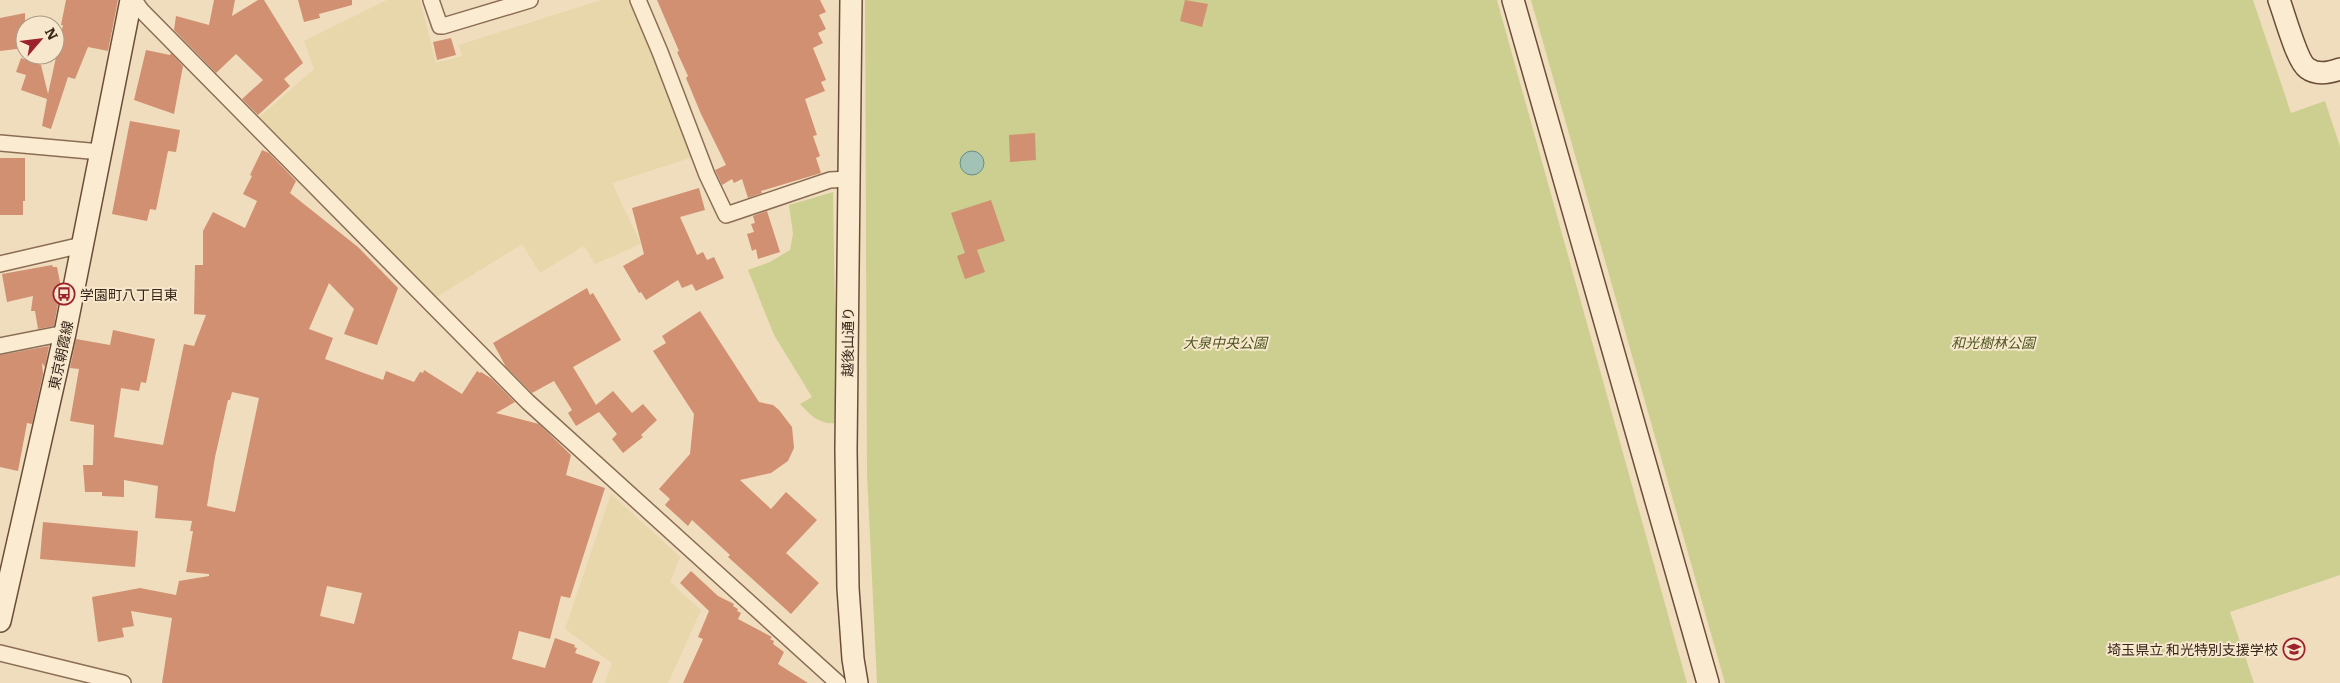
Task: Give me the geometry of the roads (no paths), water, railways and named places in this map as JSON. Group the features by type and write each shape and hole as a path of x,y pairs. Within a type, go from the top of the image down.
{"street":[{"name":"東京朝霞線","path":"0,621 65,333 132,0"},
{"path":"132,0 528,402 838,683"},
{"path":"431,0 437,22 443,26 530,0"},
{"path":"638,0 707,175 726,215 830,180 850,179"},
{"name":"越後山通り","path":"851,0 846,470 848,588 853,659 857,683"},
{"path":"1513,0 1708,683"},
{"path":"2279,0 2305,67 2316,73 2340,70"},
{"path":"0,143 101,152"},
{"path":"0,264 82,246"},
{"path":"0,346 65,333"},
{"path":"0,653 123,683"}],"place":[{"name":"学園町八丁目東","path":"64,294"},
{"name":"埼玉県立 和光特別支援学校","path":"2294,649"}],"park label":[{"name":"大泉中央公園","path":"1225,342"},
{"name":"和光樹林公園","path":"1993,342"}]}
